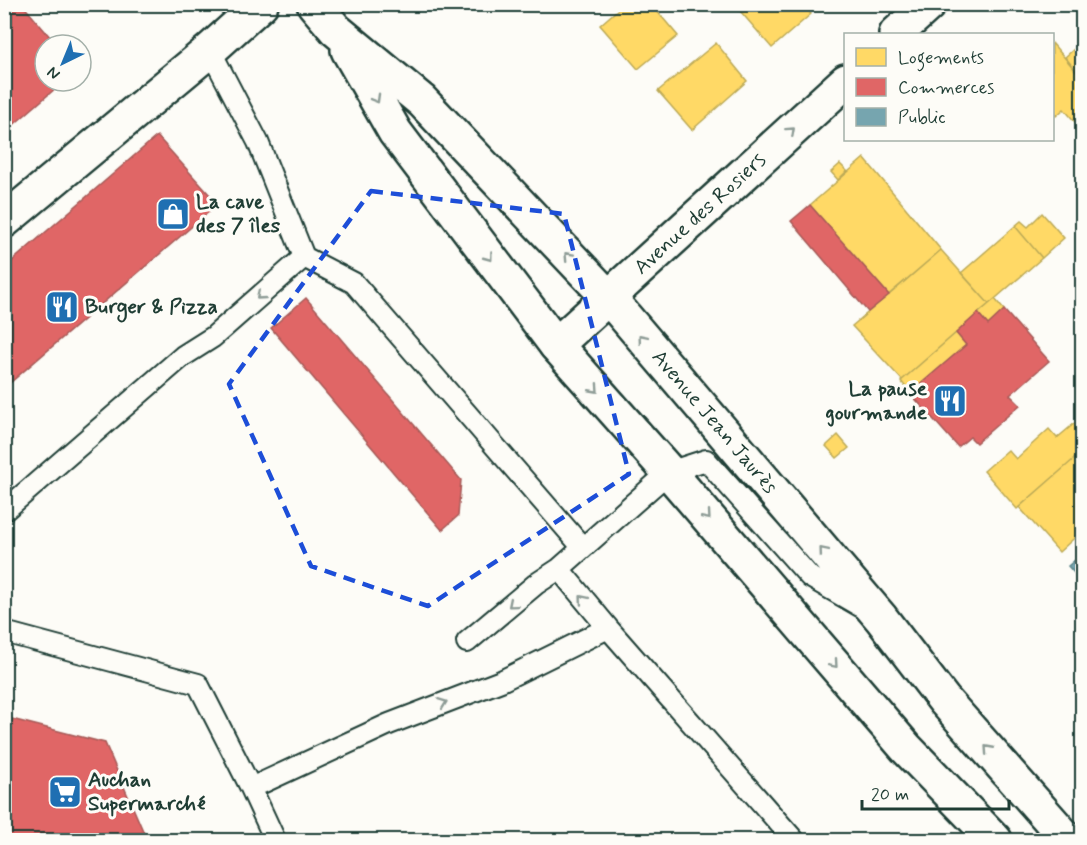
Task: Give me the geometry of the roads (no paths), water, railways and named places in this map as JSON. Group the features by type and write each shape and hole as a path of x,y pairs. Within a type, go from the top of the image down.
{"main road":[{"path":"4,221 210,50 261,4"},
{"name":"Avenue Jean Jaurès","path":"314,4 336,30 395,132 556,345 669,472 906,748 995,840"},
{"path":"897,33 929,4"},
{"name":"Avenue Jean Jaurès","path":"336,30 422,101 609,298 880,618 944,700 1068,840"},
{"name":"Avenue des Rosiers","path":"556,345 844,83"}],"lane":[{"path":"210,50 258,142 304,257 354,283 583,548"},
{"path":"4,511 183,356 213,337 304,257"},
{"path":"467,642 536,584 559,569 669,472 706,460 810,577 880,618"},
{"path":"559,569 794,840"},
{"path":"251,788 389,724 501,681 608,628"},
{"path":"4,632 198,684 275,840"}],"place":[{"name":"La cave des 7 îles","path":"173,214"},
{"name":"Burger & Pizza","path":"62,307"},
{"name":"La pause gourmande","path":"950,401"},
{"name":"Auchan Supermarché","path":"65,792"}]}
